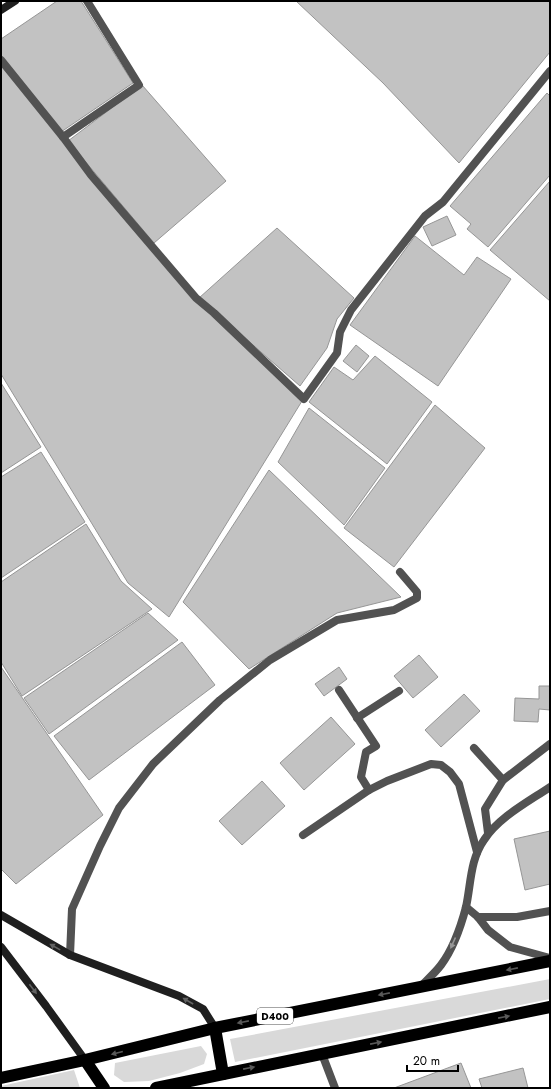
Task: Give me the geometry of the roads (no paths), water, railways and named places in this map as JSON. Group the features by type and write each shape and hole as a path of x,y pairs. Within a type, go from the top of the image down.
{"highway":[{"name":"D400","path":"1,1078 85,1060 215,1028 419,988 550,959"},
{"path":"156,1088 550,1007"},
{"path":"215,1028 223,1074"},
{"path":"85,1060 104,1088"}],"main road":[{"path":"1,10 11,2"},
{"path":"1,915 70,955 179,996 203,1010 215,1028"},
{"path":"1,946 85,1060"}],"street":[{"path":"63,137 138,84 87,1"},
{"path":"1,60 63,137 91,175 196,298 214,313 304,399 337,353 340,332 351,310 425,216 443,202 550,71"},
{"path":"70,955 72,909 119,808 153,764 220,700 270,660 337,620 394,610 417,598 417,592 400,572"},
{"path":"339,690 376,746 366,752 361,776 368,790"},
{"path":"357,718 399,691"},
{"path":"488,833 484,809 502,780 550,744"},
{"path":"474,748 502,780"},
{"path":"303,835 368,790 431,764 441,765 450,772 459,784 477,852"},
{"path":"419,988 440,966 456,938 466,907 472,867 477,852 488,833 502,820 550,787"},
{"path":"466,907 478,917 488,930 510,947 550,959"},
{"path":"478,917 517,917 550,911"},
{"path":"322,1054 336,1088"}]}
